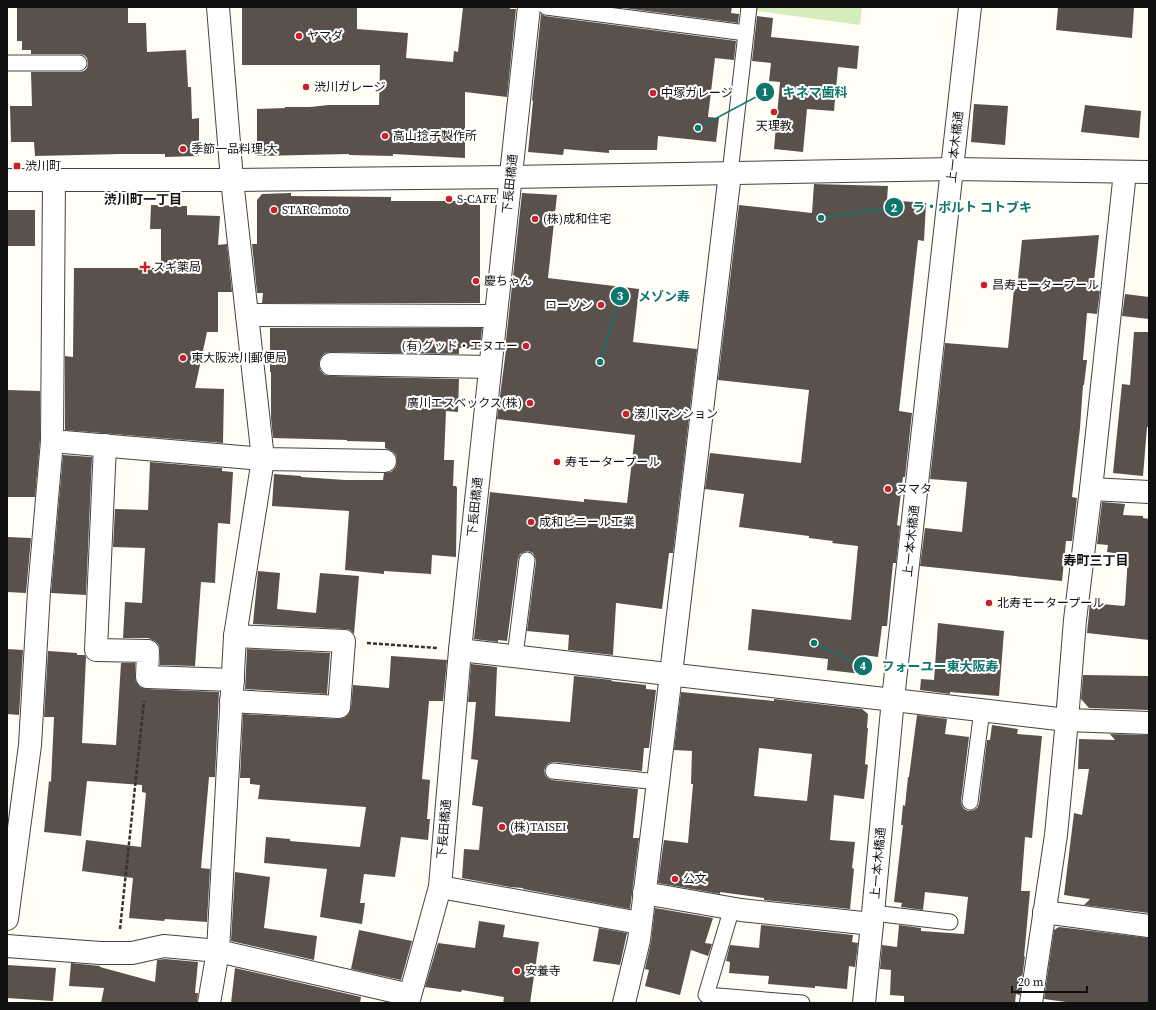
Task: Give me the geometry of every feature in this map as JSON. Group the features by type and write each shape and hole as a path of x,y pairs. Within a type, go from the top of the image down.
{"street":[{"path":"209,1003 218,951 235,636 263,459 232,180 218,7"},
{"name":"下長田橋通","path":"409,999 440,887 460,650 529,7"},
{"name":"上一本木橋通","path":"864,1003 893,700 970,7"},
{"path":"7,180 232,180 510,177 953,169 1149,172"},
{"path":"1031,1003 1056,835 1075,620 1091,489 1125,172"},
{"path":"624,1003 639,940 730,173"},
{"path":"7,919 30,745 40,584 52,441 54,180"},
{"path":"247,315 495,316"},
{"path":"331,364 490,367"},
{"path":"52,441 263,459 385,460"},
{"path":"105,445 96,650 148,651 147,676 339,707 344,641 235,636"},
{"path":"1091,489 1149,492"},
{"path":"460,650 1067,720 1149,723"},
{"path":"440,887 640,923"},
{"path":"644,893 732,908 873,919"},
{"path":"1044,912 1149,926"},
{"path":"7,946 100,953 132,953 164,946 218,951 409,999"}],"lane":[{"path":"546,7 746,33"},
{"path":"730,173 749,7"},
{"path":"7,63 79,63"},
{"path":"515,656 527,560"},
{"path":"970,802 982,710"},
{"path":"553,771 658,782"},
{"path":"732,908 706,995 757,1001 802,1003"},
{"path":"873,919 950,922"}],"path":[{"path":"344,641 460,650"},
{"path":"117,953 147,676"}],"green space":[{"path":"752,7 862,7 860,25 752,10"}],"building":[{"path":"17,7 128,7 128,23 146,23 147,52 186,50 188,87 191,87 192,119 199,118 199,156 165,157 165,154 122,154 35,156 34,142 11,142 10,106 32,106 31,72 79,72 84,71 87,68 88,63 87,58 84,55 79,54 31,54 31,50 22,50 22,41 17,41"},
{"path":"242,7 357,7 357,29 408,33 406,58 453,62 454,51 458,52 463,7 510,7 510,9 516,9 507,97 465,92 465,158 393,154 393,156 349,154 257,156 257,109 329,105 379,105 380,65 242,65"},
{"path":"616,7 732,7 731,13 739,14 738,23"},
{"path":"1058,7 1134,7 1132,38 1056,30"},
{"path":"541,14 545,16 736,41 734,60 715,58 708,117 719,118 716,142 658,136 657,150 609,150 609,153 564,149 563,155 528,152"},
{"path":"757,16 773,18 771,37 859,46 857,69 838,67 834,111 807,109 803,152 774,149 780,82 769,81 771,63 752,61"},
{"path":"974,104 1008,106 1005,145 971,142"},
{"path":"1085,105 1141,111 1139,138 1081,132"},
{"path":"814,184 888,186 887,200 926,203 924,241 918,240 899,411 912,413 905,477 903,477 897,525 900,526 896,563 893,563 887,626 882,626 878,657 864,655 862,674 827,670 828,659 748,650 752,609 851,620 858,546 832,543 833,541 809,538 809,536 739,527 744,494 705,489 710,453 801,463 809,390 718,380 739,205 812,213"},
{"path":"291,193 291,196 391,197 391,201 480,201 480,303 262,303 263,293 257,293 252,244 257,244 257,200 262,194"},
{"path":"522,193 557,195 548,278 639,289 633,342 697,349 673,553 669,553 662,609 616,603 613,655 568,650 569,635 527,631 536,561 533,553 528,551 520,554 518,559 507,641 498,640 498,642 474,639 490,492 584,502 584,499 627,503 635,435 497,419 506,350"},
{"path":"151,205 187,206 187,215 220,216 218,245 227,244 232,292 218,292 218,332 207,332 195,388 224,389 223,443 65,430 65,356 73,357 74,268 161,268 161,229 150,229"},
{"path":"7,210 35,210 35,246 7,246"},
{"path":"1099,235 1093,290 1100,291 1097,314 1087,313 1083,360 1087,360 1083,385 1080,428 1072,497 1077,498 1072,541 1066,541 1062,581 920,566 925,528 962,532 967,482 930,479 945,343 1008,348 1014,289 1017,289 1022,240"},
{"path":"1125,294 1149,297 1149,319 1122,316"},
{"path":"270,328 482,328 480,349 459,348 459,354 331,352 325,353 321,357 319,363 320,370 325,375 331,376 459,379 458,412 446,411 444,460 454,460 453,486 456,486 457,488 456,557 432,555 431,574 384,571 384,574 345,570 349,511 272,506 274,474 345,480 383,480 384,473 391,472 396,467 397,461 396,455 392,451 385,448 385,442 273,438 271,418"},
{"path":"1134,332 1149,332 1149,427 1147,427 1143,476 1113,473 1122,384 1130,385"},
{"path":"7,390 40,391 40,440 35,497 7,497"},
{"path":"63,455 92,457 86,595 51,593"},
{"path":"150,462 222,468 222,471 233,472 230,524 218,523 215,583 201,582 195,666 160,665 159,645 155,641 148,638 123,638 125,602 142,603 145,548 113,547 115,509 148,510"},
{"path":"1102,502 1125,504 1123,515 1143,516 1143,518 1149,519 1149,640 1087,633 1090,603 1125,605 1128,555 1107,552 1108,545 1097,544"},
{"path":"7,537 31,538 26,593 7,592"},
{"path":"258,571 280,573 277,609 316,613 320,573 359,576 354,634 350,630 345,629 253,624"},
{"path":"938,623 1004,631 999,696 950,692 950,694 920,690 921,679 934,680"},
{"path":"7,649 23,650 19,715 7,714"},
{"path":"247,649 330,653 327,694 245,689"},
{"path":"48,651 77,653 77,655 85,655 86,657 82,743 116,745 121,663 135,663 136,682 140,687 146,689 219,692 215,777 209,777 201,868 210,869 207,922 165,919 164,921 129,918 133,878 82,871 86,840 141,847 146,793 142,792 142,785 87,781 81,836 44,832 49,781 51,782 54,717 44,717"},
{"path":"391,656 447,660 443,701 429,701 422,779 430,780 427,819 430,819 428,840 401,837 395,877 364,874 360,903 365,903 362,924 320,917 327,869 264,863 266,837 290,839 290,841 360,847 366,807 258,799 260,785 250,784 250,778 240,778 243,714 338,719 344,718 349,714 351,708 353,685 389,688"},
{"path":"471,664 497,667 495,716 570,722 574,676 646,685 646,689 656,690 649,748 644,748 642,771 554,762 549,763 544,770 545,775 552,780 638,789 633,838 639,838 630,909 523,888 462,878 464,849 479,850 483,807 472,805 478,760 471,759 476,702 468,702"},
{"path":"1083,675 1149,676 1149,710 1089,708 1081,699"},
{"path":"681,692 774,701 774,699 862,709 868,714 865,764 868,765 864,799 834,795 830,840 855,842 850,909 764,900 764,898 720,892 720,894 658,883 664,840 688,843 693,784 691,784 692,751 674,750","holes":["759,748 812,754 807,801 754,796"]},
{"path":"917,715 947,719 945,734 969,737 961,801 964,809 968,811 974,810 979,804 987,740 990,740 992,725 1018,729 1017,734 1042,736 1032,838 1025,837 1021,891 1030,891 1024,957 1025,956 1020,995 1016,994 1015,1003 904,1003 904,996 890,995 891,970 880,969 882,945 897,947 899,925 921,928 921,931 964,934 968,897 925,892 923,910 901,907 902,903 894,902 903,825 901,825 903,805 905,806"},
{"path":"1110,734 1149,735 1149,913 1084,905 1090,899 1064,895 1074,813 1082,815 1089,769 1078,769 1079,739 1115,740"},
{"path":"235,872 270,877 264,928 317,936 314,960 231,941"},
{"path":"655,908 713,918 705,943 712,944 708,956 691,950 680,995 645,986 649,970 645,969 651,942"},
{"path":"479,921 505,925 503,937 539,942 530,1003 503,1003 504,997 462,990 461,992 425,987 438,943 475,948"},
{"path":"761,925 853,935 852,942 858,943 855,967 849,966 847,989 768,984 769,976 729,973 730,962 726,961 730,945 759,948"},
{"path":"1059,927 1149,938 1149,1003 1073,1003 1044,999 1054,930"},
{"path":"599,928 627,933 620,965 593,961"},
{"path":"359,930 412,941 401,980 351,969"},
{"path":"165,959 198,962 195,993 198,993 197,1003 101,1003 104,988 69,986 71,963 100,966 155,982 157,960"},
{"path":"7,965 56,968 53,1001 7,998"},
{"path":"235,968 361,997 360,1003 231,1003"}],"place":[{"name":"ヤマダ","path":"299,36"},
{"name":"渋川ガレージ","path":"306,87"},
{"name":"中塚ガレージ","path":"653,93"},
{"name":"天理教","path":"774,112"},
{"name":"キネマ歯科","path":"698,128"},
{"name":"高山捻子製作所","path":"385,136"},
{"name":"季節一品料理 大","path":"183,149"},
{"name":"渋川町","path":"17,166"},
{"name":"S-CAFE","path":"449,199"},
{"name":"STARC.moto","path":"274,210"},
{"name":"ラ・ポルト コトブキ","path":"821,218"},
{"name":"(株)成和住宅","path":"535,219"},
{"name":"スギ薬局","path":"145,267"},
{"name":"慶ちゃん","path":"476,281"},
{"name":"昌寿モータープール","path":"984,285"},
{"name":"ローソン","path":"601,305"},
{"name":"(有)グッド・エヌエー","path":"526,346"},
{"name":"東大阪渋川郵便局","path":"183,358"},
{"name":"メゾン寿","path":"600,362"},
{"name":"廣川エスベックス(株)","path":"530,403"},
{"name":"湊川マンション","path":"626,414"},
{"name":"寿モータープール","path":"557,462"},
{"name":"ヌマタ","path":"888,489"},
{"name":"成和ビニール工業","path":"531,522"},
{"name":"北寿モータープール","path":"989,603"},
{"name":"フォーユー東大阪寿","path":"814,643"},
{"name":"(株)TAISEI","path":"502,827"},
{"name":"公文","path":"675,879"},
{"name":"安養寺","path":"517,971"}],"district":[{"name":"渋川町一丁目","path":"143,199"},
{"name":"寿町三丁目","path":"1096,560"}]}
